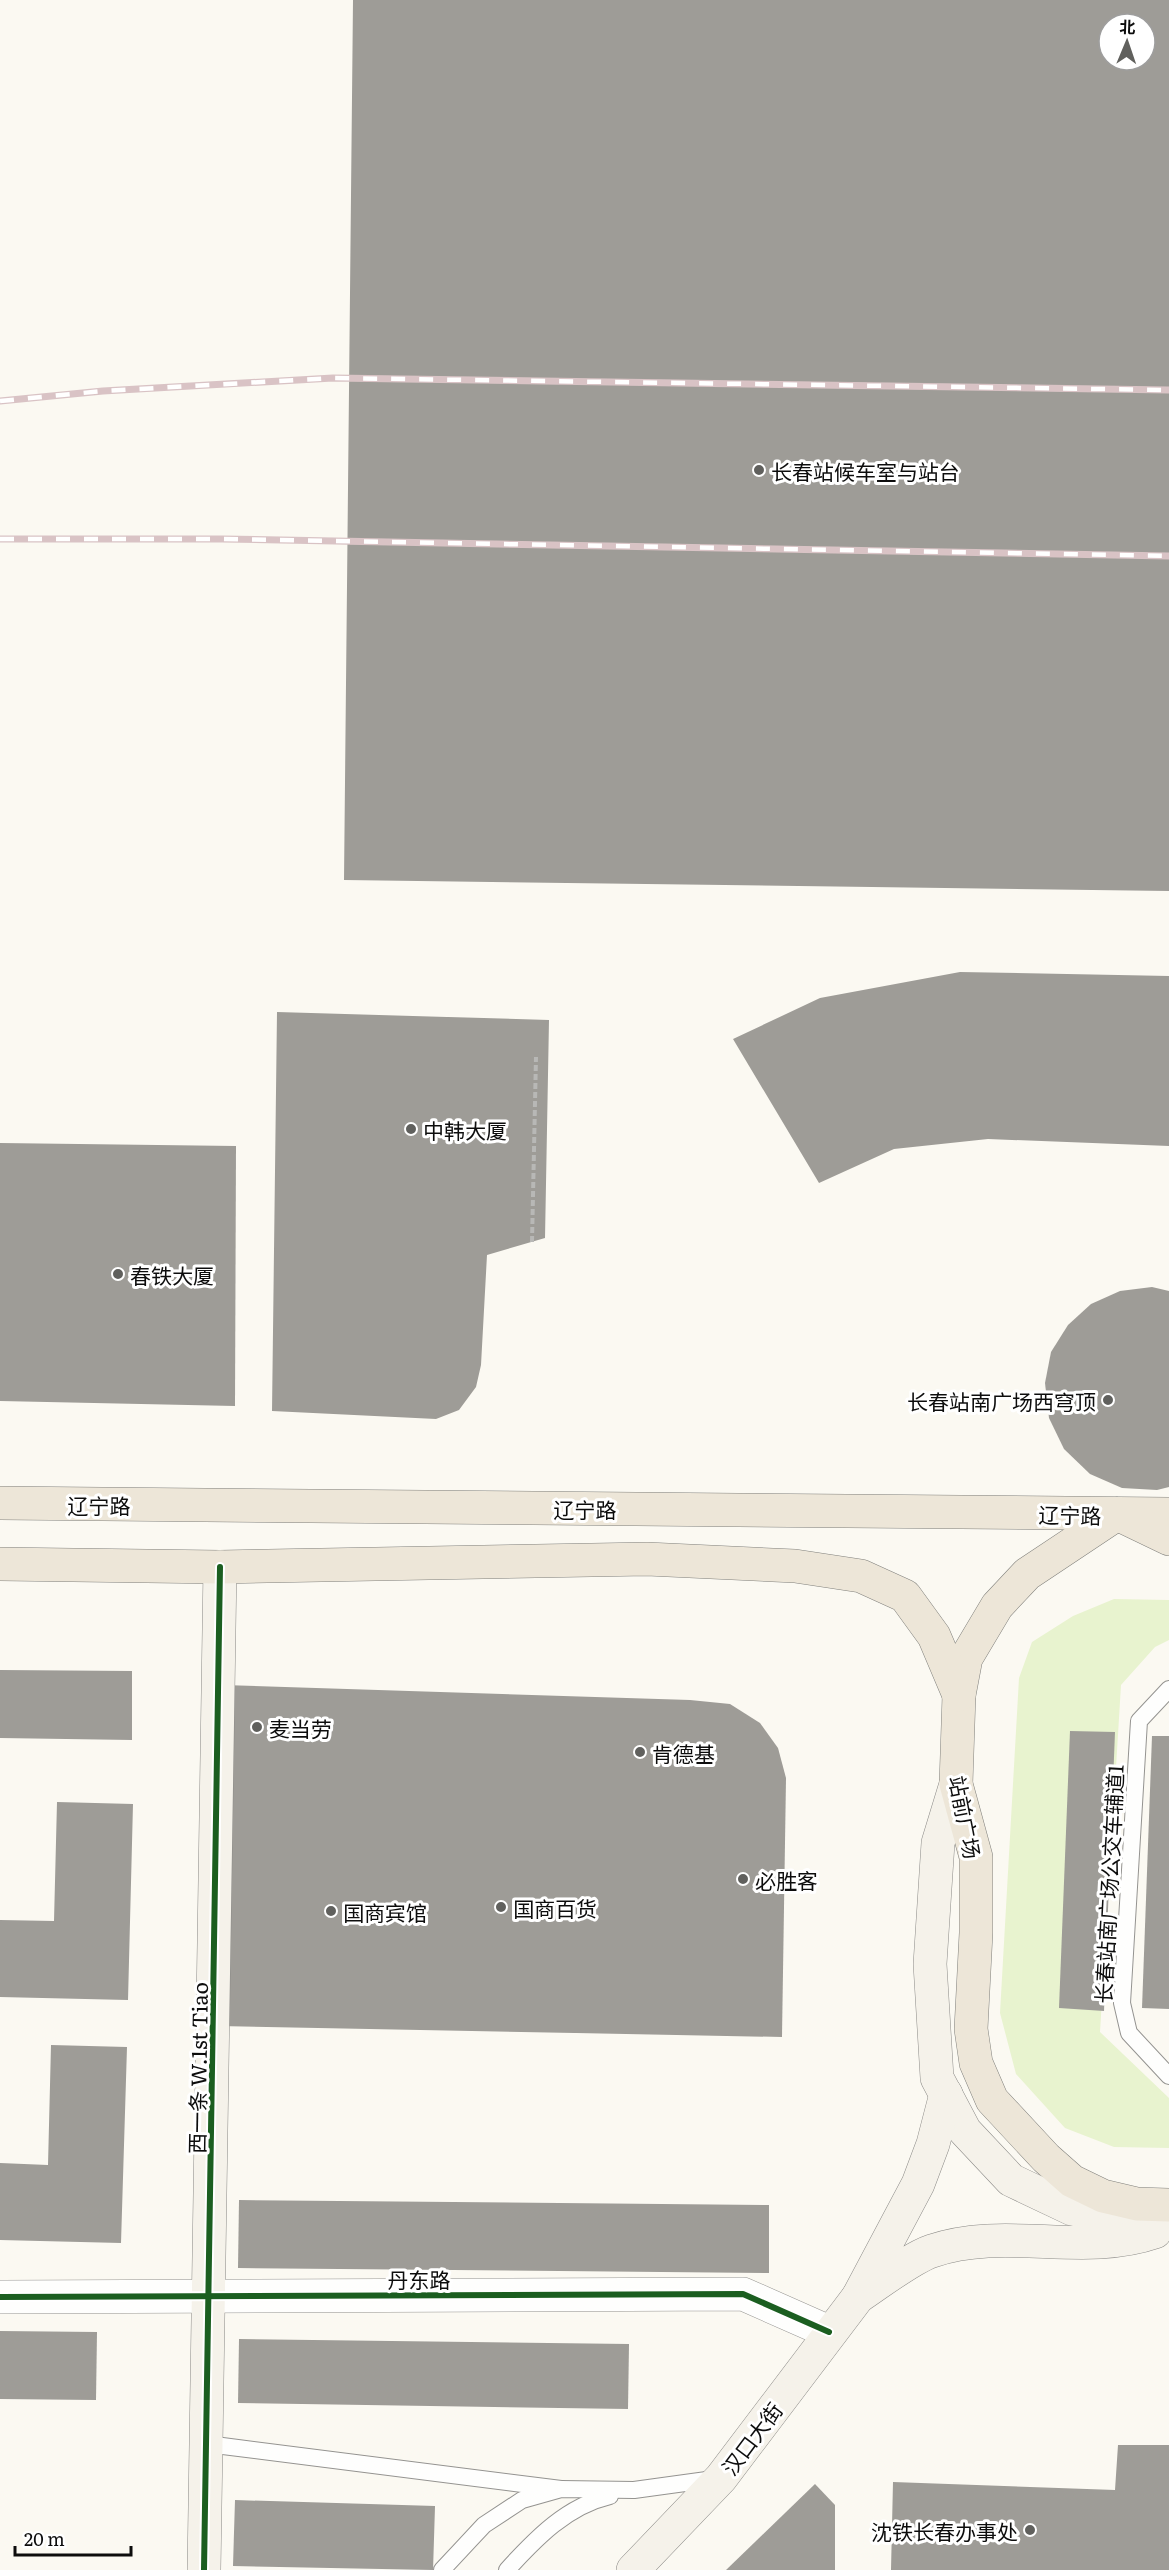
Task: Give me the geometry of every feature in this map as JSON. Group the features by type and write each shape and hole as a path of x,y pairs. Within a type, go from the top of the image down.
{"main road":[{"name":"辽宁路","path":"0,1503 1169,1514"},
{"path":"1117,1514 1169,1539"},
{"name":"站前广场","path":"1117,1514 1027,1574 997,1606 966,1658 959,1695 956,1785 976,1857 976,1933 971,2029 976,2062 992,2100 1046,2158 1072,2181 1103,2196 1137,2204 1169,2205"},
{"path":"0,1564 220,1567 647,1559 795,1566 861,1576 905,1596 934,1636 959,1695"},
{"name":"西一条 W.1st Tiao","path":"204,2570 220,1567"},
{"path":"956,1785 938,1844 930,1964 937,2078 965,2131 1011,2180 1072,2210 1135,2223 1169,2225"},
{"path":"858,2297 918,2184 933,2144 946,2094"},
{"path":"858,2297 931,2251 984,2240 1046,2239 1103,2243 1146,2235 1169,2225"},
{"name":"汉口大街","path":"633,2570 721,2478 829,2332 858,2297"}],"street":[{"name":"丹东路","path":"0,2297 743,2294 829,2332"}],"lane":[{"name":"长春站南广场公交车辅道1","path":"1169,1689 1139,1721 1122,2003 1129,2033 1169,2076"},
{"path":"207,2444 561,2489 634,2490"},
{"path":"507,2570 540,2534 592,2500 634,2490 721,2478"},
{"path":"442,2570 484,2525 522,2500 561,2489"}],"path":[{"path":"532,1242 536,1057"}],"green space":[{"path":"1114,1599 1169,1600 1169,1640 1155,1647 1121,1685 1100,2032 1169,2098 1169,2148 1114,2147 1065,2128 1016,2074 1000,2013 1019,1678 1032,1642 1073,1616"}],"building":[{"name":"长春站候车室与站台","path":"353,0 1169,0 1169,891 344,880"},
{"path":"960,972 1169,976 1169,1146 988,1139 894,1149 819,1183 733,1039 820,998"},
{"name":"中韩大厦","path":"277,1012 549,1020 545,1238 487,1255 481,1365 476,1387 459,1410 436,1419 272,1411"},
{"name":"春铁大厦","path":"0,1143 236,1146 235,1406 0,1401"},
{"name":"长春站南广场西穹顶","path":"1152,1287 1169,1291 1169,1487 1157,1490 1122,1488 1090,1474 1064,1449 1049,1418 1045,1383 1051,1352 1068,1325 1091,1304 1120,1291"},
{"path":"0,1670 132,1671 132,1740 0,1738"},
{"name":"国商百货","path":"223,1685 690,1700 730,1704 760,1723 778,1748 786,1778 782,2037 218,2026"},
{"path":"1070,1731 1115,1732 1104,2011 1059,2008"},
{"path":"1152,1736 1169,1736 1169,2009 1142,2008"},
{"path":"57,1802 133,1804 128,2000 0,1997 0,1920 54,1921"},
{"path":"51,2045 127,2047 121,2243 0,2240 0,2163 48,2165"},
{"path":"239,2200 769,2205 769,2273 238,2268"},
{"path":"0,2331 97,2332 96,2400 0,2399"},
{"path":"239,2339 629,2344 628,2409 238,2403"},
{"name":"沈铁长春办事处","path":"1118,2445 1169,2445 1169,2570 891,2570 893,2482 1115,2490"},
{"path":"815,2484 835,2505 835,2570 726,2570"},
{"path":"235,2500 435,2506 433,2570 233,2566"}],"railway":[{"path":"0,401 103,391 333,378 1169,390"},
{"path":"0,539 222,539 1169,556"}],"cycle path":[{"path":"204,2570 220,1567"},
{"path":"0,2297 743,2294 829,2332"}],"place":[{"name":"长春站候车室与站台","path":"759,470"},
{"name":"中韩大厦","path":"411,1129"},
{"name":"春铁大厦","path":"118,1274"},
{"name":"长春站南广场西穹顶","path":"1108,1400"},
{"name":"麦当劳","path":"257,1727"},
{"name":"肯德基","path":"640,1752"},
{"name":"必胜客","path":"743,1879"},
{"name":"国商百货","path":"501,1907"},
{"name":"国商宾馆","path":"331,1911"},
{"name":"沈铁长春办事处","path":"1030,2530"}]}
